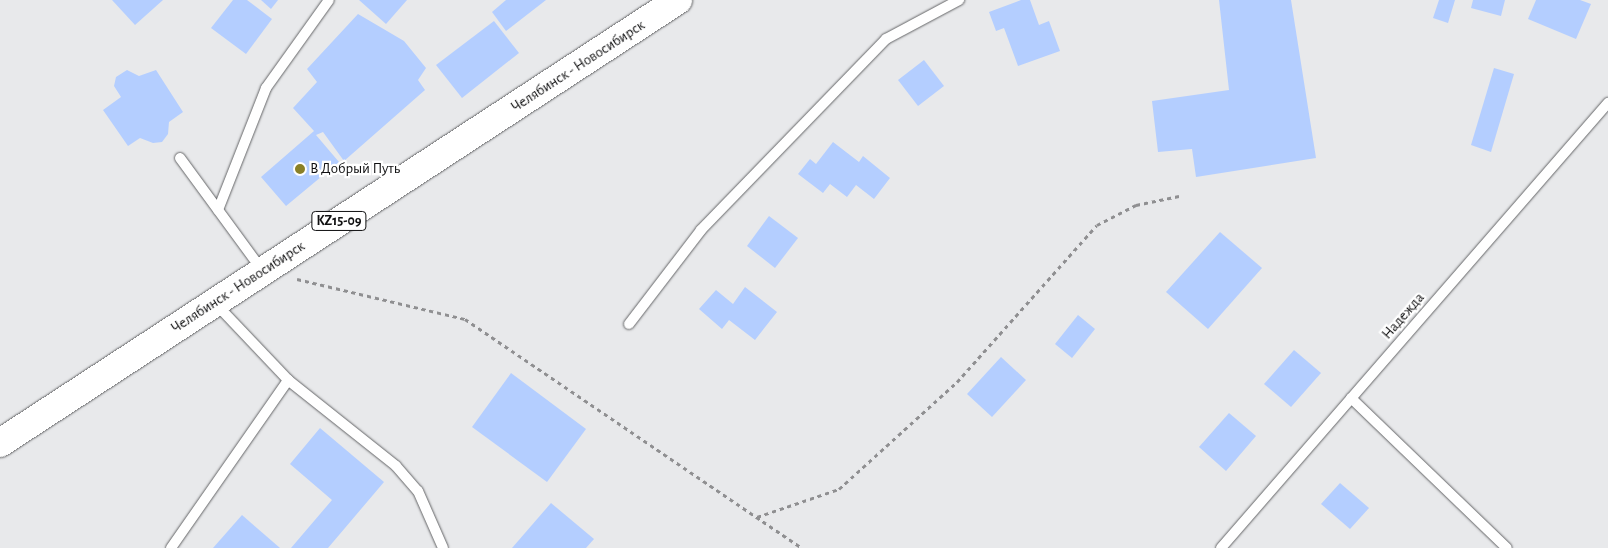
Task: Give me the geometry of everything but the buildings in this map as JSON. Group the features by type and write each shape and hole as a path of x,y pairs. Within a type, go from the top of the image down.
{"highway":[{"name":"Челябинск - Новосибирск","path":"0,443 213,302 678,0"}],"lane":[{"path":"218,210 266,88 329,0"},
{"path":"629,324 701,230 886,39 959,0"},
{"name":"Надежда","path":"1221,548 1608,103"},
{"path":"180,158 263,271"},
{"path":"213,302 288,380 396,466 418,491 443,548"},
{"path":"171,548 288,380"},
{"path":"1351,398 1508,548"}],"path":[{"path":"756,517 839,489 957,382 1097,225 1136,205 1179,196"},
{"path":"263,271 465,319 802,548"}],"place":[{"name":"В Добрый Путь","path":"300,169"}]}
